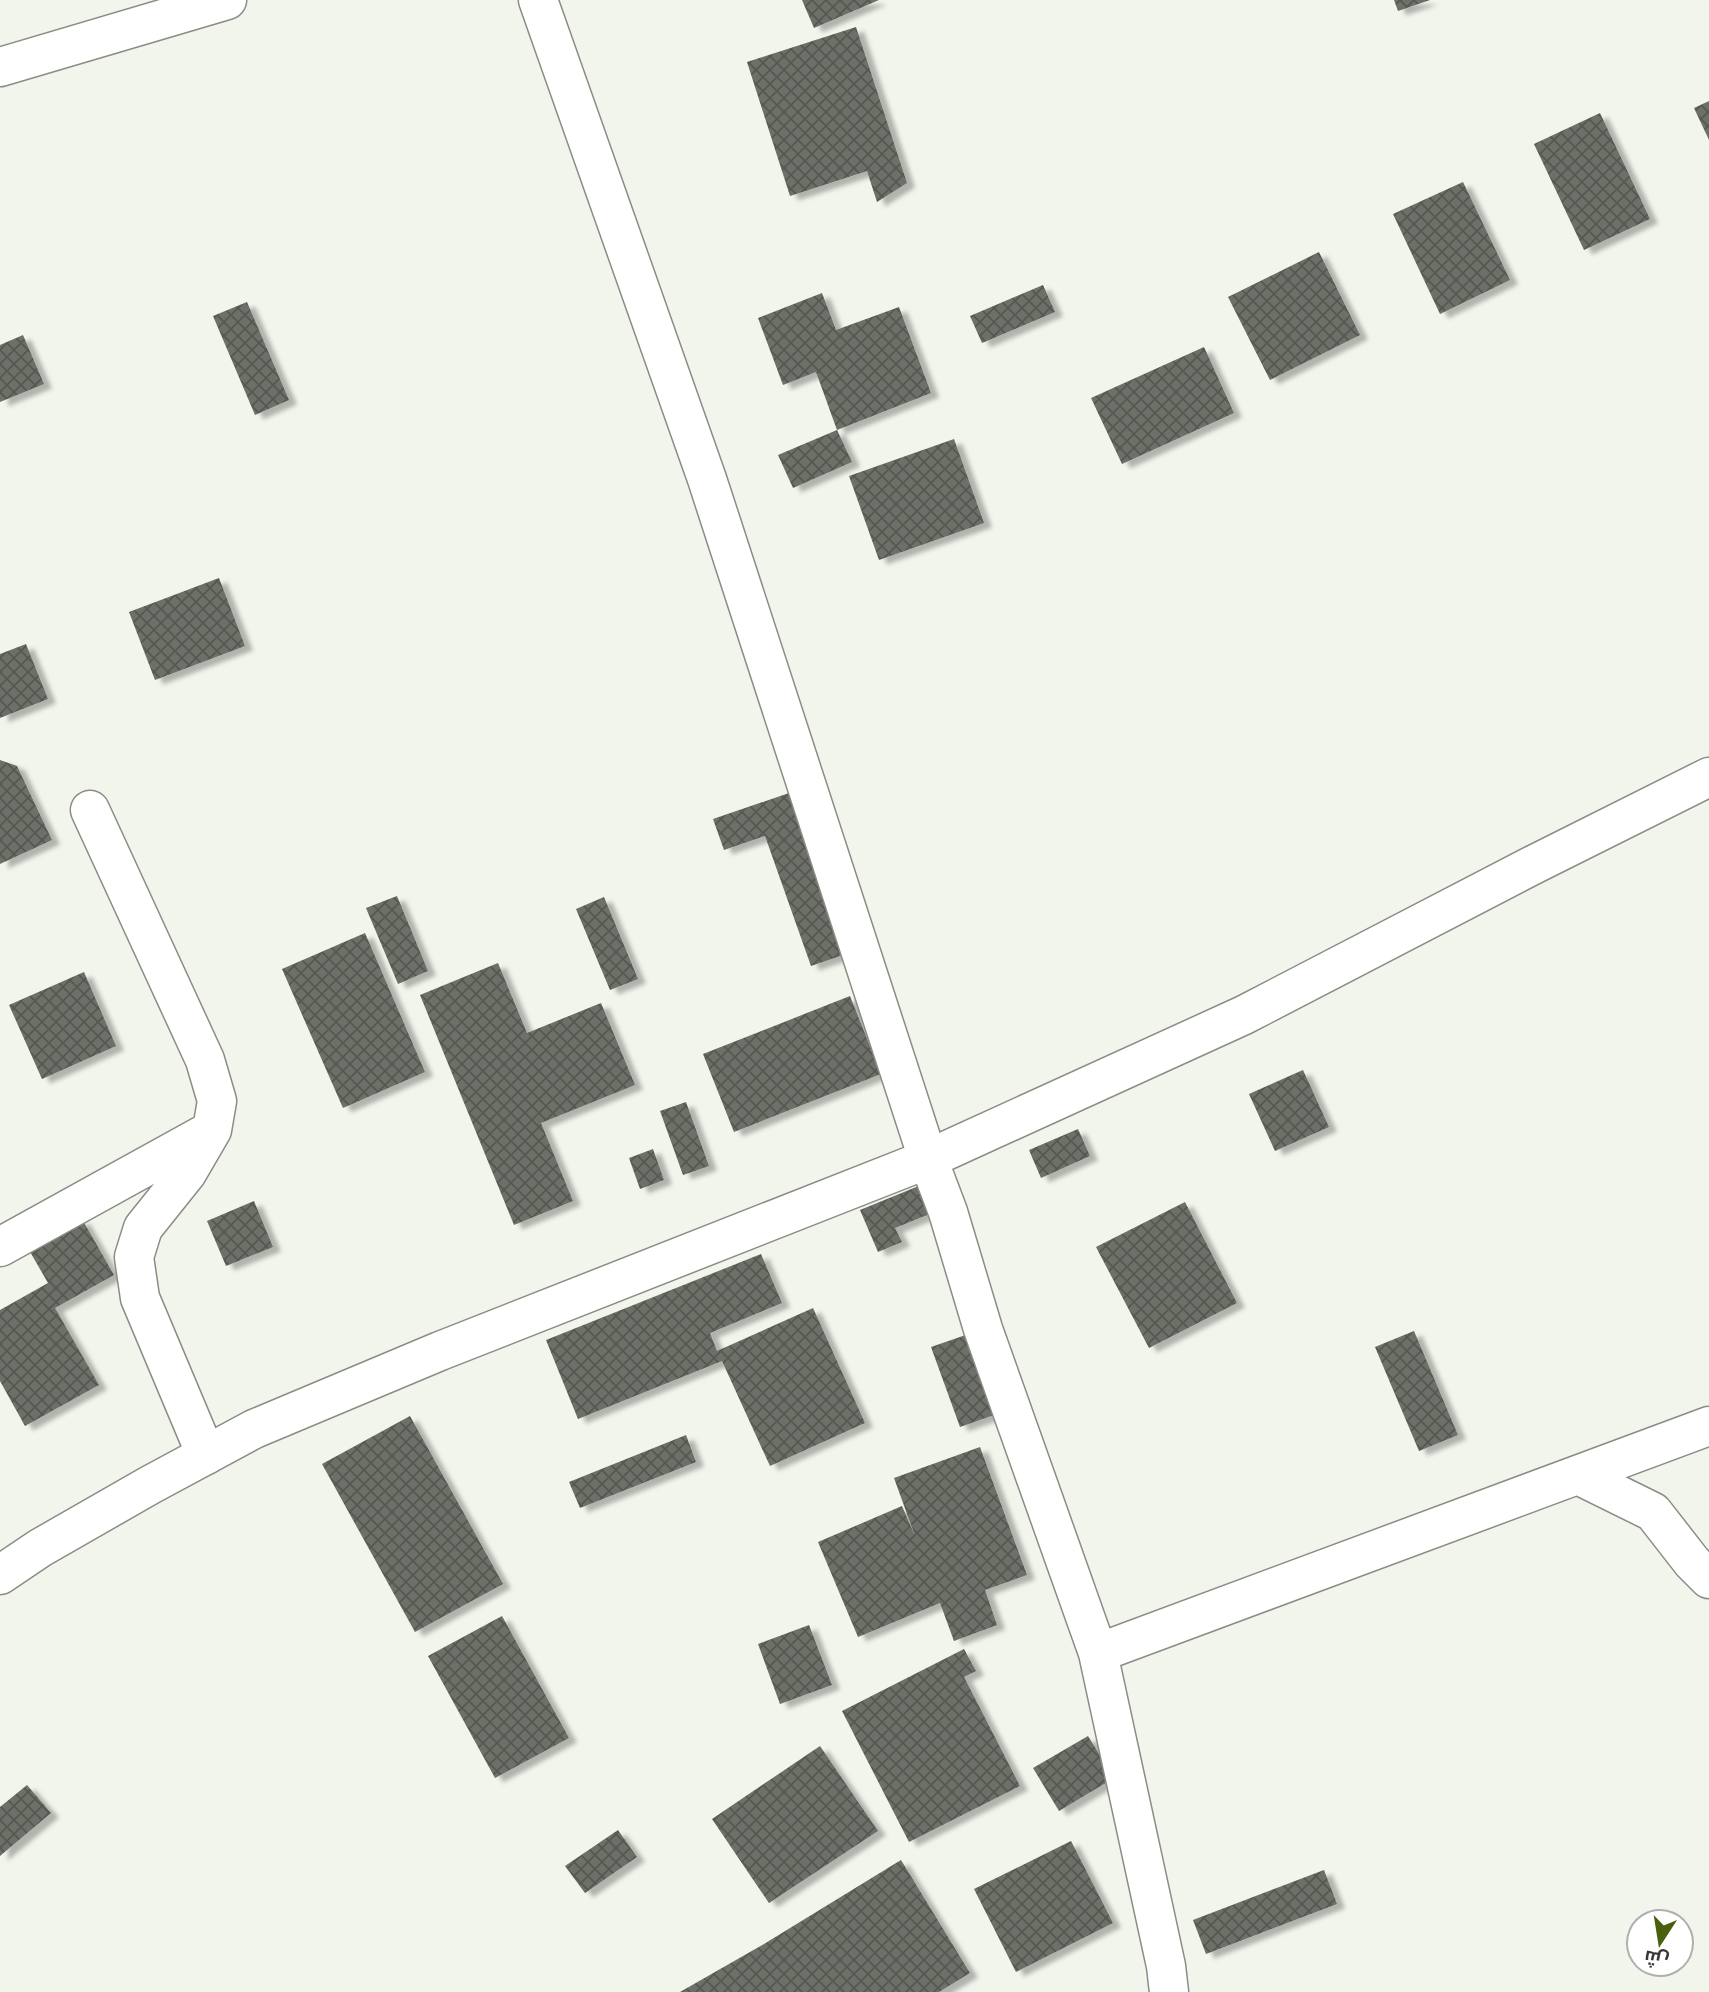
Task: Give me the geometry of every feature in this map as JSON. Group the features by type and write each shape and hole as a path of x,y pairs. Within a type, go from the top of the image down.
{"street":[{"path":"0,67 227,0"},
{"path":"538,0 707,478 928,1159 948,1212 983,1329 1098,1653 1169,1992"},
{"path":"0,1575 40,1548 254,1429 428,1356 928,1159 1244,1015 1709,777"},
{"path":"90,810 205,1060 217,1101 212,1130 187,1173 143,1228 134,1257 140,1298 206,1455"},
{"path":"0,1247 212,1130"},
{"path":"1098,1653 1709,1426"},
{"path":"1578,1475 1653,1512 1692,1562 1709,1579"}],"building":[{"path":"802,0 879,0 814,28"},
{"path":"1394,0 1430,0 1398,11"},
{"path":"856,27 907,183 877,202 867,171 790,196 747,62"},
{"path":"1709,101 1709,140 1694,108"},
{"path":"1600,113 1650,219 1584,250 1534,144"},
{"path":"1463,182 1510,280 1440,314 1393,214"},
{"path":"1319,252 1360,335 1270,380 1228,297"},
{"path":"1043,285 1055,312 982,343 970,316"},
{"path":"822,293 836,330 899,307 931,393 837,430 816,372 783,385 758,318"},
{"path":"247,302 289,400 255,415 213,316"},
{"path":"23,335 44,384 0,402 0,345"},
{"path":"1204,347 1234,413 1122,464 1091,398"},
{"path":"837,430 852,462 793,488 778,455"},
{"path":"954,439 984,523 879,560 849,476"},
{"path":"219,578 245,646 155,680 129,612"},
{"path":"26,644 48,699 0,718 0,654"},
{"path":"0,760 17,766 52,840 0,864"},
{"path":"792,792 849,953 811,966 765,836 724,850 713,819"},
{"path":"397,896 428,971 398,984 366,908"},
{"path":"604,897 638,979 610,990 576,909"},
{"path":"365,933 425,1072 343,1108 282,969"},
{"path":"498,963 527,1033 601,1003 635,1085 541,1123 573,1201 514,1225 420,995"},
{"path":"84,972 116,1046 42,1079 9,1005"},
{"path":"850,996 881,1074 734,1132 703,1054"},
{"path":"1303,1070 1329,1127 1275,1151 1249,1094"},
{"path":"686,1102 709,1166 683,1175 660,1111"},
{"path":"1078,1129 1090,1156 1041,1178 1029,1150"},
{"path":"653,1149 664,1180 640,1189 629,1158"},
{"path":"926,1183 937,1211 895,1228 902,1242 878,1252 860,1210"},
{"path":"254,1201 273,1247 226,1266 207,1221"},
{"path":"1185,1202 1237,1303 1149,1348 1096,1247"},
{"path":"82,1219 114,1275 55,1308 99,1385 25,1426 0,1381 0,1310 48,1283 29,1250"},
{"path":"761,1254 782,1303 710,1333 717,1351 813,1308 865,1423 770,1466 722,1361 578,1419 546,1340"},
{"path":"983,1329 1011,1409 960,1427 931,1347"},
{"path":"1414,1331 1458,1435 1419,1451 1375,1347"},
{"path":"410,1416 503,1584 415,1632 322,1464"},
{"path":"686,1435 696,1462 580,1508 569,1482"},
{"path":"980,1447 1027,1575 985,1590 997,1625 954,1641 940,1603 858,1637 818,1542 902,1506 915,1536 894,1478"},
{"path":"502,1616 569,1738 495,1778 428,1656"},
{"path":"809,1625 832,1685 780,1704 758,1644"},
{"path":"964,1649 976,1671 964,1677 1020,1786 909,1842 842,1711"},
{"path":"1088,1736 1114,1778 1059,1811 1033,1768"},
{"path":"820,1746 878,1831 769,1903 712,1819"},
{"path":"27,1785 51,1813 0,1856 0,1807"},
{"path":"618,1830 637,1857 585,1893 565,1866"},
{"path":"1071,1841 1113,1923 1016,1972 974,1889"},
{"path":"901,1860 970,1973 939,1992 680,1992 764,1944"},
{"path":"1324,1870 1337,1904 1206,1954 1193,1920"}]}
